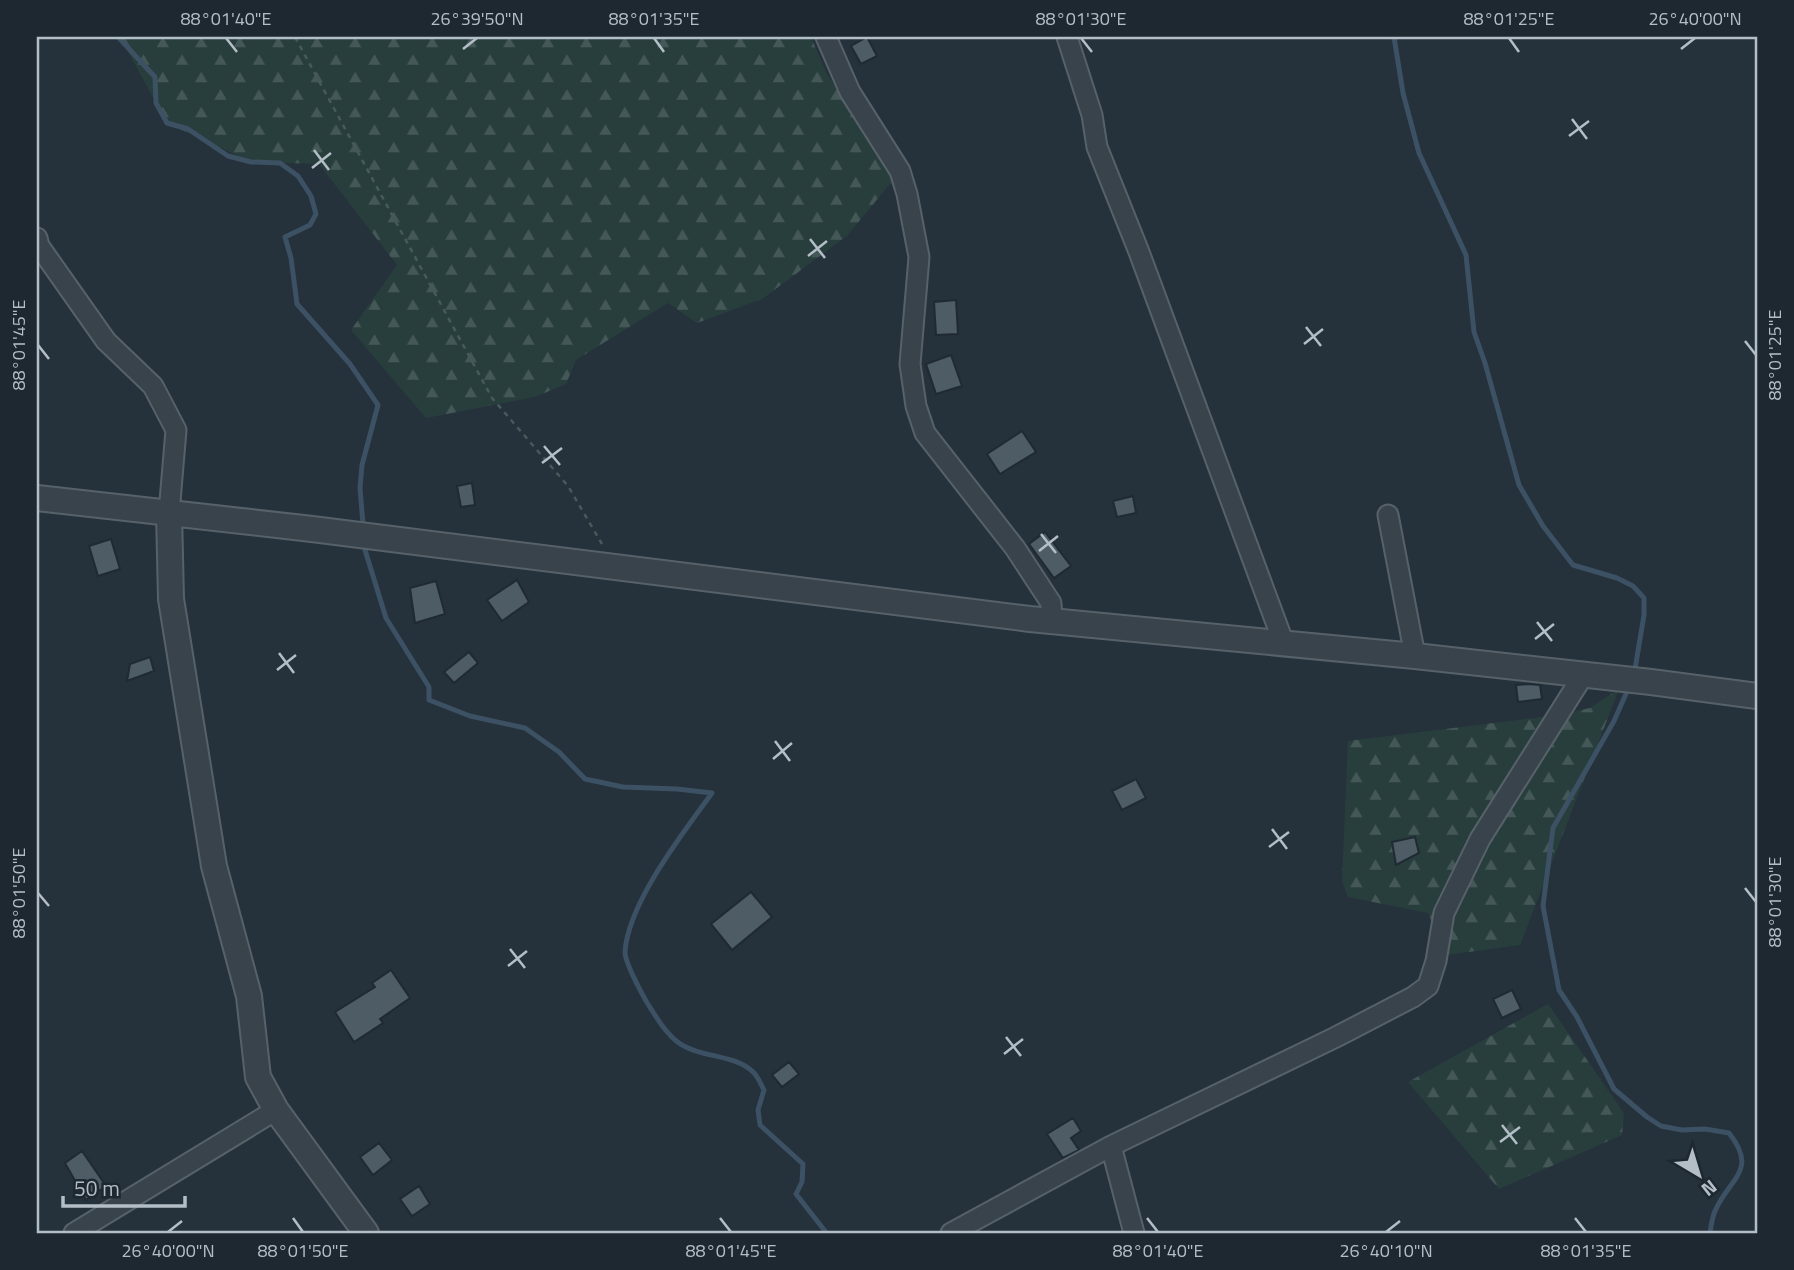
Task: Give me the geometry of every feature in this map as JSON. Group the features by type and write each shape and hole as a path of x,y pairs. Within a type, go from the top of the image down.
{"street":[{"path":"826,37 850,92 900,170 906,194 919,257 910,364 916,406 925,433 1015,548 1051,603 1052,621"},
{"path":"1067,37 1092,115 1097,147 1139,251 1284,644"},
{"path":"37,238 39,246 106,341 153,386 176,430 169,513 171,600 214,866 249,996 258,1077 276,1110 366,1233"},
{"path":"37,498 1052,621 1415,656 1757,695"},
{"path":"1388,515 1415,656"},
{"path":"951,1233 1111,1146 1336,1037 1413,997 1428,986 1436,961 1444,913 1480,839 1584,674"},
{"path":"75,1233 276,1110"},
{"path":"1111,1146 1134,1233"}],"path":[{"path":"295,37 492,398 568,486 603,547 604,566"}],"green space":[{"path":"120,37 811,37 826,72 894,179 847,236 762,299 697,323 668,303 576,360 566,384 535,397 426,418 351,330 397,265 319,164 251,162 167,123"},
{"path":"1619,689 1520,945 1446,955 1428,913 1348,897 1342,881 1348,741 1558,715 1590,708"},
{"path":"1548,1004 1624,1113 1622,1135 1499,1189 1408,1082"}],"building":[{"path":"867,37 877,56 861,64 851,46"},
{"path":"956,300 958,334 936,335 934,302"},
{"path":"951,355 962,386 936,394 926,364"},
{"path":"1022,431 1036,452 1000,474 987,454"},
{"path":"472,483 475,505 461,507 457,486"},
{"path":"1133,496 1136,513 1117,517 1113,501"},
{"path":"1045,532 1071,566 1054,578 1029,544"},
{"path":"111,539 120,569 98,576 89,546"},
{"path":"517,580 529,602 502,621 487,600"},
{"path":"436,581 445,614 415,623 410,588"},
{"path":"469,652 478,663 454,683 444,672"},
{"path":"150,657 154,671 127,681 130,664"},
{"path":"1516,685 1540,685 1542,699 1518,702"},
{"path":"1136,779 1146,798 1122,810 1112,791"},
{"path":"1415,837 1419,853 1396,865 1392,842"},
{"path":"751,892 772,917 732,950 711,924"},
{"path":"391,970 410,998 380,1019 383,1023 354,1042 335,1012 375,987 372,983"},
{"path":"1512,990 1521,1009 1502,1018 1493,999"},
{"path":"789,1062 799,1074 782,1087 772,1075"},
{"path":"1073,1118 1081,1131 1071,1138 1079,1150 1063,1158 1047,1134"},
{"path":"379,1143 392,1160 373,1175 360,1157"},
{"path":"82,1151 106,1186 86,1200 65,1163"},
{"path":"419,1186 430,1204 412,1216 400,1199"}],"waterway":[{"path":"118,37 155,77 156,103 167,123 188,129 228,156 251,162 280,163 298,176 311,196 316,214 310,225 285,237 291,258 297,304 350,364 378,405 362,465 360,488 363,524"},
{"path":"1394,37 1403,93 1419,153 1466,255 1474,332 1519,485 1543,526 1573,565 1617,578 1633,586 1644,598 1644,615 1634,675"},
{"path":"365,550 386,618 429,687 429,700 470,716 525,728 559,752 585,779 623,787 712,793 646,891 628,933 626,957 646,1001 674,1039 687,1048 746,1066 756,1076 764,1090 758,1110 760,1125 803,1164 802,1182 796,1194 825,1231"},
{"path":"1629,687 1614,721 1553,828 1543,906 1559,990 1577,1017 1614,1089 1661,1126 1729,1133 1738,1146 1741,1166 1715,1211 1710,1233"}]}
